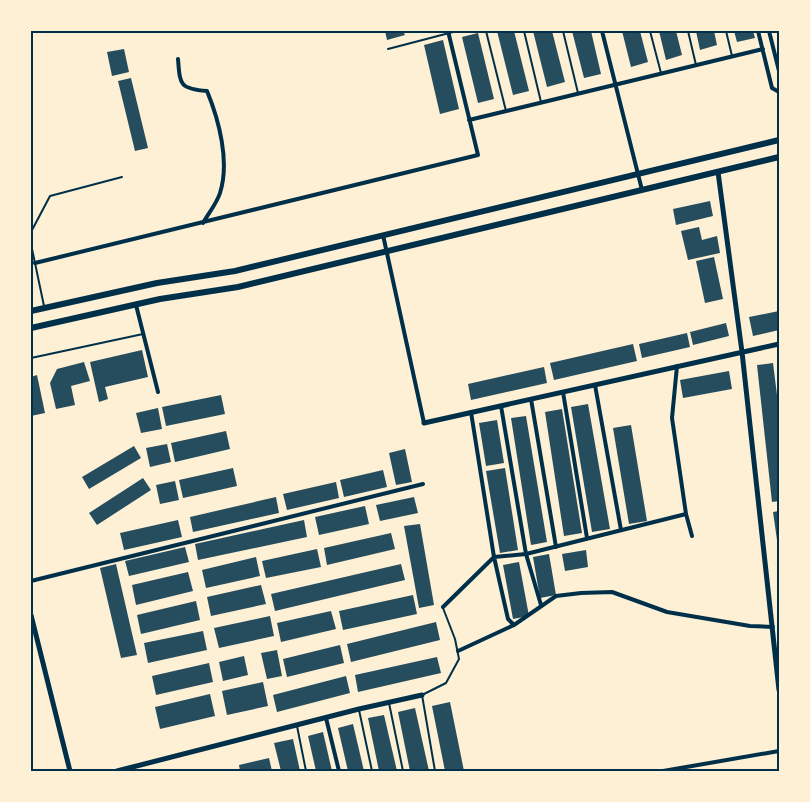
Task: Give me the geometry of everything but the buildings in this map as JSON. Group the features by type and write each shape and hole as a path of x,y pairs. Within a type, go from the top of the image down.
{"main road":[{"path":"32,309 45,308 157,283 235,270 779,140"},
{"path":"31,328 136,305 238,287 779,157"}],"street":[{"path":"602,31 642,190"},
{"path":"758,31 772,88 779,92"},
{"path":"769,31 779,71"},
{"path":"35,263 203,224 478,155 448,32"},
{"path":"470,120 762,49"},
{"path":"178,59 180,80 183,86 192,90 207,91 214,108 224,166 220,194 203,224"},
{"path":"718,172 742,352 779,690"},
{"path":"383,235 424,423 779,344"},
{"path":"136,305 158,392"},
{"path":"677,366 672,418 686,514 692,536"},
{"path":"595,385 621,530"},
{"path":"563,392 587,538"},
{"path":"531,399 556,547"},
{"path":"501,406 526,554 542,604"},
{"path":"471,412 494,556 508,619 514,625"},
{"path":"31,580 423,484"},
{"path":"443,607 494,556 526,554 686,514"},
{"path":"458,651 514,625 556,596 612,592 667,612 750,626 773,627"},
{"path":"31,615 70,771"},
{"path":"117,771 298,726 358,709 422,696"},
{"path":"326,718 338,771"},
{"path":"663,771 779,751"}],"lane":[{"path":"388,49 457,31"},
{"path":"486,31 506,111"},
{"path":"524,31 541,102"},
{"path":"563,31 578,93"},
{"path":"650,31 661,73"},
{"path":"688,31 696,65"},
{"path":"726,31 732,56"},
{"path":"31,232 50,196 122,177"},
{"path":"31,244 45,308"},
{"path":"31,358 143,334"},
{"path":"435,771 422,696 446,683 459,659 443,607"},
{"path":"389,703 403,771"},
{"path":"358,709 372,771"},
{"path":"298,726 306,771"}]}
